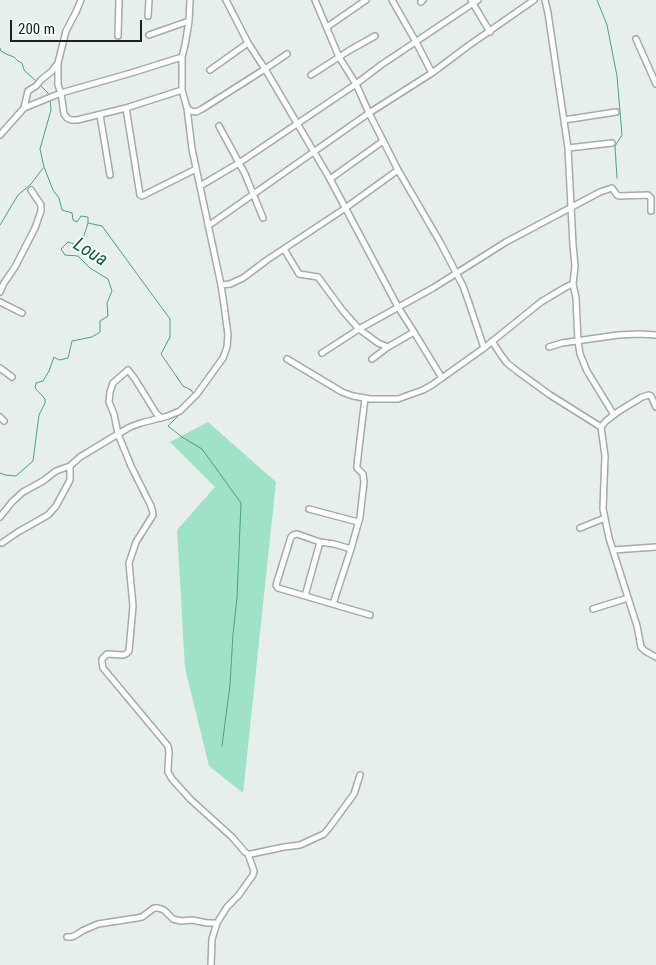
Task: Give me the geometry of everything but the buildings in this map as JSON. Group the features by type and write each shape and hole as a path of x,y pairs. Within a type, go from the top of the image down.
{"street":[{"path":"81,0 66,31 58,63 58,85 64,114 67,118 77,120 100,115 182,90"},
{"path":"118,36 119,0"},
{"path":"148,16 149,0"},
{"path":"0,516 23,492 56,471 70,466 80,457 130,427 180,411 195,396 223,358 227,347 228,335 220,285 196,168 187,108 182,90 182,57 189,21 190,2 196,0"},
{"path":"226,0 248,43 330,180 398,307 442,378"},
{"path":"315,0 339,57 356,84 398,170 456,273 469,303 484,348"},
{"path":"327,27 366,0"},
{"path":"392,0 432,73"},
{"path":"200,186 239,163 356,84 472,2 478,0"},
{"path":"208,226 369,114 432,73 534,0"},
{"path":"545,0 568,148 572,245 575,266 573,284 576,298 580,354 587,370 614,415"},
{"path":"472,2 490,32"},
{"path":"149,35 189,21"},
{"path":"311,75 375,36"},
{"path":"636,39 656,84"},
{"path":"210,70 248,43"},
{"path":"187,108 196,112 202,109 288,54"},
{"path":"0,135 24,108 61,93 182,57"},
{"path":"24,108 28,91 36,86 58,63"},
{"path":"126,108 140,195 142,196 196,168"},
{"path":"564,120 616,112"},
{"path":"100,115 110,175"},
{"path":"219,126 245,174 263,218"},
{"path":"330,180 383,141"},
{"path":"568,148 612,143"},
{"path":"220,285 238,281 398,170"},
{"path":"322,353 359,329 433,288 506,242 600,192 612,188 619,196 648,195 650,196 651,211"},
{"path":"0,292 36,228 41,205 31,190"},
{"path":"284,249 299,274 320,278 343,311 359,329 378,344 388,347"},
{"path":"287,359 342,392 353,396 398,399 422,390 442,378 484,348 541,302 573,284"},
{"path":"0,302 22,312"},
{"path":"372,358 414,332"},
{"path":"549,347 618,334 656,335"},
{"path":"492,340 507,363 517,371 550,395 601,427"},
{"path":"0,368 12,377"},
{"path":"161,418 128,370 113,383 109,402 114,414 118,434 153,513 136,542 129,563 133,606 129,651 123,655 107,654 102,659 102,665 115,684 168,746 168,769 172,779 190,799 248,854 254,872 217,923 212,939 211,965"},
{"path":"601,427 614,415 649,395 652,397 656,408"},
{"path":"333,604 358,522 364,482 363,474 357,468 357,465 365,398"},
{"path":"601,427 605,456 603,502 605,518 642,647 645,651 656,657"},
{"path":"2,543 48,515 56,506 70,480 70,466"},
{"path":"309,508 358,522"},
{"path":"580,528 605,518"},
{"path":"351,549 320,542 297,534 293,535 276,586 370,615"},
{"path":"305,596 320,542"},
{"path":"613,550 656,547"},
{"path":"593,609 628,598"},
{"path":"248,854 256,854 284,846 300,845 324,834 354,794 360,775"},
{"path":"67,937 72,937 98,924 142,917 154,908 164,910 173,919 181,921 192,920 217,923"}],"green space":[{"path":"208,422 276,482 243,793 209,766 185,668 177,530 215,487 170,442"}],"waterway":[{"path":"597,0 607,25 617,76 622,135 615,146 617,178"},
{"name":"Loua","path":"0,48 1,51 22,63 24,70 37,82"},
{"name":"Loua","path":"40,85 49,95"},
{"name":"Loua","path":"0,473 16,476 33,461 39,415 45,403 45,399 35,388 36,383 43,381 54,357 59,360 68,358 72,341 92,337 100,332 100,321 108,316 107,303 112,291 108,279 90,268 78,256 65,255 61,249 68,242 75,244 83,239 88,217 81,216 77,222 73,220 72,213 62,210 59,198 53,190 44,167 40,149 51,110 50,99"},
{"path":"0,225 18,195 31,184 43,168"},
{"path":"88,223 102,226 170,319 170,337 161,354 183,386 194,394"},
{"path":"197,397 168,426 202,449 241,503 237,598 230,685 222,746"}]}
